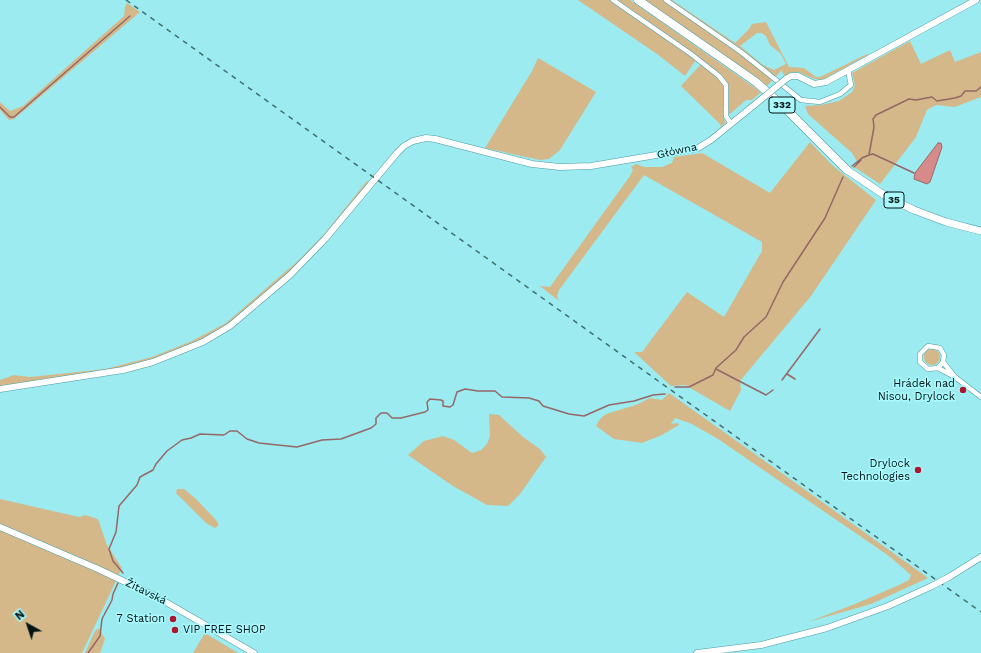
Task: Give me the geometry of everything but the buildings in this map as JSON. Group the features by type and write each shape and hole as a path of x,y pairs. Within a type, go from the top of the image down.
{"highway":[{"name":"332","path":"638,0 756,82 785,108 848,170"}],"main road":[{"name":"35","path":"848,170 887,197 914,210 946,222 981,231"}],"street":[{"path":"613,0 691,54 719,76 726,85 726,116 731,124"},
{"path":"666,0 741,52 801,100 820,102 840,94 851,85 848,70"},
{"name":"Główna","path":"0,389 123,370 153,362 203,342 230,326 290,275 325,239 404,146 420,138 435,139 532,164 560,167 591,166 693,150 706,144 791,76 798,76 817,84 826,82 976,0"},
{"path":"943,362 938,368 928,370 922,365 920,358 922,351 928,346 936,346 942,351 943,362 955,377"},
{"path":"938,368 955,377 981,397"},
{"name":"Žitavská","path":"0,527 117,578 196,619 254,653"},
{"path":"697,653 761,645 821,630 888,606 932,586 981,557"}],"shaded area":[{"path":"578,0 630,0 761,92 752,100 746,100 730,114 724,115 725,123 720,128 721,125 681,86 701,64 695,61 685,76 657,54"},
{"path":"645,0 672,0 735,43 752,24 766,22 789,67 804,68 816,77 820,77 867,54 868,55 822,80 815,79 798,72 790,73 784,76 782,70 767,86","holes":["757,33 762,33 766,36 770,45 781,54 786,64 774,70 763,65 740,46"]},
{"path":"127,3 140,12 14,119 9,120 0,110 0,102 10,111 23,106 124,16"},
{"path":"910,41 921,64 950,50 955,62 981,52 981,97 955,107 936,105 927,110 916,137 880,184 854,167 858,163 852,153 808,114 805,106 821,105 839,101 852,92 855,85 852,73"},
{"path":"538,58 596,92 560,150 549,159 540,160 485,148 532,71"},
{"path":"810,142 833,166 876,200 811,296 740,381 741,390 730,411 685,385 671,386 634,352 642,352 687,292 724,317 762,251 762,242 644,175 559,290 557,296 559,301 540,286 550,287 630,176 633,170 631,167 636,164 644,167 662,167 672,163 674,157 702,153 770,193"},
{"path":"938,143 941,143 942,147 930,182 927,184 914,179 915,173"},
{"path":"367,181 370,183 327,235 302,261 228,325 193,344 153,360 105,372 0,387 0,380 14,375 30,377 105,369 152,357 192,341 226,323 300,259 325,233"},
{"path":"929,349 935,349 940,354 938,363 935,365 929,365 924,360 924,354"},
{"path":"669,393 928,578 871,604 808,622 899,585 909,580 911,575 889,556 718,439 692,424 675,418 671,424 678,423 679,425 662,435 642,443 614,439 596,426 600,419 606,414 636,405 650,398 662,400"},
{"path":"489,414 499,415 523,437 540,449 546,457 520,494 508,506 487,505 453,486 408,455 424,441 443,436 454,440 472,453 481,450 487,444 490,436"},
{"path":"177,489 184,489 196,499 219,525 215,528 206,523 176,493"},
{"path":"0,499 79,517 85,515 98,519 107,545 122,568 82,653 0,653"},
{"path":"99,628 105,639 100,653 85,653 95,631"},
{"path":"205,633 238,653 193,653"}],"waterway":[{"path":"0,107 10,117 14,117 130,16"},
{"path":"852,166 862,158 869,155 874,127 873,119 876,115 909,99 916,100 932,97 937,101 955,98 961,96 965,91 976,91 981,87"},
{"path":"869,155 873,154 914,173"},
{"path":"854,167 861,160"},
{"path":"675,387 689,387 713,375 716,368 736,350 744,337 766,317 783,282 825,218 843,177"},
{"path":"782,380 820,329"},
{"path":"716,369 766,395 773,390"},
{"path":"787,374 795,379"},
{"path":"123,573 113,561 109,549 116,532 119,506 137,485 140,477 153,470 167,451 182,440 200,434 224,435 230,431 237,431 247,439 259,443 297,447 322,440 341,439 371,428 376,424 376,418 381,413 387,413 392,418 401,418 425,412 428,410 427,402 430,399 441,400 443,401 443,406 450,407 453,405 457,392 465,389 495,391 502,397 529,398 539,401 543,406 569,414 584,416 609,405 634,401 653,395 665,394"},
{"path":"88,653 100,636 102,619 112,600 118,583"}],"railway":[{"path":"126,0 981,612"}],"place":[{"name":"Hrádek nad Nisou, Drylock","path":"963,390"},
{"name":"Drylock Technologies","path":"918,470"},
{"name":"7 Station","path":"173,619"},
{"name":"VIP FREE SHOP","path":"175,630"}]}
